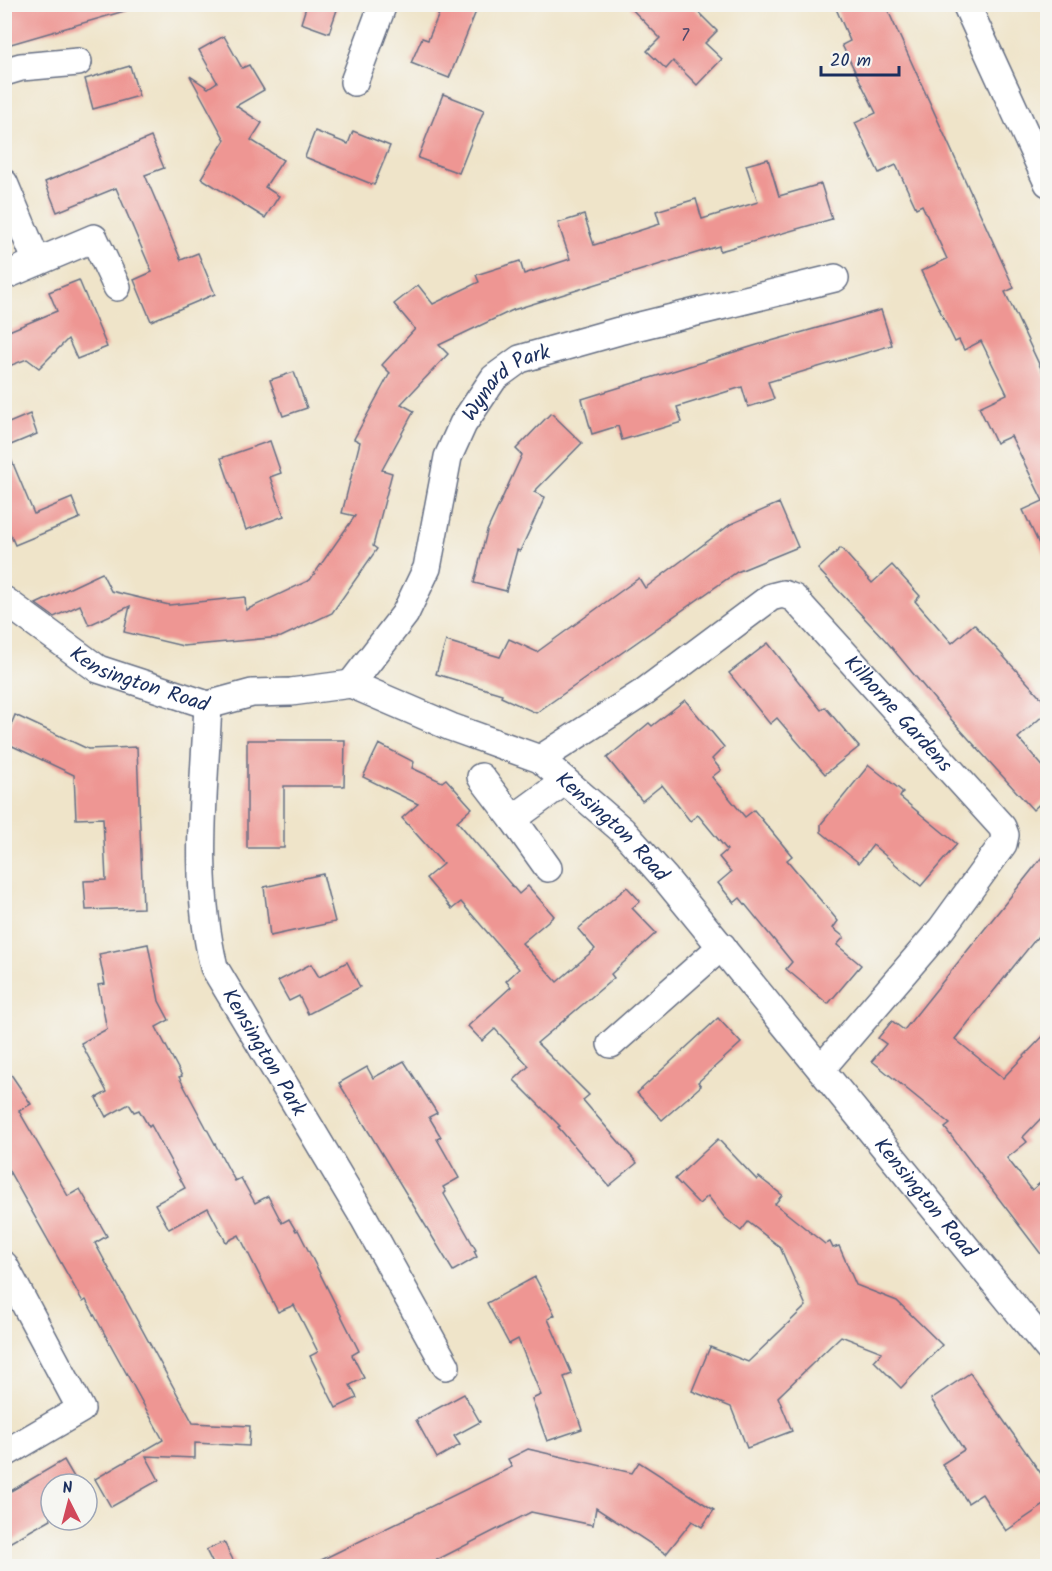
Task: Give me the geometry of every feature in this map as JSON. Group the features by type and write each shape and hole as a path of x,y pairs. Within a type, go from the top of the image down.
{"street":[{"path":"354,82 383,4"},
{"path":"966,4 1047,183"},
{"path":"4,72 21,67 78,63"},
{"path":"4,183 38,262"},
{"path":"4,276 94,238 117,287"},
{"name":"Wynard Park","path":"351,684 405,614 427,568 448,457 464,424 494,378 520,359 620,331 836,278"},
{"name":"Kilhorne Gardens","path":"540,759 644,692 771,597 783,594 794,598 1002,827 1005,835 1003,844 942,928 821,1069"},
{"name":"Kensington Road","path":"4,600 98,669 208,705 252,693 291,692 351,684 451,727 540,759 622,830 722,946 1047,1348"},
{"name":"Kensington Park","path":"208,705 200,867 207,939 214,967 364,1218 446,1366"},
{"path":"481,777 548,868"},
{"path":"513,819 566,781"},
{"path":"611,1044 722,946"},
{"path":"4,1265 81,1409 4,1454"}],"building":[{"path":"4,4 128,4 128,10 4,46"},
{"path":"307,4 339,4 329,33 301,23"},
{"path":"443,4 479,4 449,78 411,63 422,38 428,40"},
{"path":"627,4 690,4 717,31 705,43 722,59 697,85 673,61 666,69 647,51 660,38"},
{"path":"834,4 885,4 1014,288 1005,292 1047,381 1047,561 1023,510 1043,501 1011,436 996,443 979,407 1007,394 981,341 964,350 959,340 955,342 921,271 947,259 922,205 916,208 896,165 879,173 855,123 876,113 842,45 850,41"},
{"path":"224,36 242,68 249,65 264,90 236,106 262,123 251,140 283,160 265,187 279,196 265,218 201,178 225,140 190,76 208,88 217,82 199,50"},
{"path":"130,66 139,96 93,109 85,79"},
{"path":"443,94 484,110 459,173 418,158"},
{"path":"315,131 348,144 353,131 390,146 374,185 305,157"},
{"path":"151,137 164,168 145,175 181,260 198,253 215,294 151,321 134,280 152,272 116,188 57,212 45,182"},
{"path":"768,159 779,196 821,184 832,219 720,251 719,246 513,310 439,345 448,354 401,404 414,411 382,470 392,473 373,546 377,549 332,613 281,637 183,646 124,632 130,606 89,625 80,605 54,617 36,604 102,573 111,591 169,605 245,597 246,610 310,580 355,516 342,513 360,442 354,439 390,373 382,365 415,329 394,304 418,285 433,304 479,282 476,275 520,261 524,274 570,259 558,223 584,215 594,245 660,224 656,211 696,199 702,219 758,202 746,165"},
{"path":"79,280 107,347 77,359 68,339 39,368 27,359 4,368 4,333 57,311 49,292"},
{"path":"881,310 892,345 768,382 774,399 748,407 742,387 677,407 682,422 622,440 618,426 592,434 582,399 757,345"},
{"path":"294,372 307,408 283,416 270,380"},
{"path":"551,413 582,443 534,492 545,497 520,551 517,550 506,591 474,583 487,531 522,455 516,449"},
{"path":"30,414 37,434 6,447 34,514 72,498 80,518 15,545 4,520 4,425"},
{"path":"270,441 281,473 270,477 284,516 246,530 221,458"},
{"path":"779,503 798,547 737,572 536,713 501,697 502,694 436,674 446,641 500,657 509,639 537,652 639,578 645,588 731,524"},
{"path":"841,548 872,583 892,565 920,596 915,601 952,643 974,624 1047,704 1047,712 1018,738 1047,771 1047,797 1033,810 949,717 887,642 818,569"},
{"path":"768,643 821,710 825,707 859,747 825,774 777,718 770,724 729,673"},
{"path":"685,700 724,747 712,759 721,770 712,777 745,817 754,810 792,856 787,860 838,921 833,928 844,937 837,945 861,965 828,1004 786,969 792,962 740,898 734,903 718,883 731,872 719,857 727,850 698,815 690,821 662,785 642,801 607,758 649,723 652,726"},
{"path":"15,715 88,749 137,747 143,908 86,910 84,881 106,880 103,818 76,819 74,775 4,742"},
{"path":"247,740 345,740 344,786 284,786 284,848 247,848"},
{"path":"379,744 414,762 412,768 442,782 446,779 472,808 457,821 519,894 528,886 554,916 522,943 557,982 595,949 578,929 627,887 640,901 632,908 656,933 611,974 614,978 537,1043 589,1095 583,1100 637,1163 609,1186 558,1127 560,1126 514,1080 529,1066 495,1029 482,1041 468,1026 511,987 506,981 519,969 461,902 452,909 426,878 443,864 402,818 418,804 363,777"},
{"path":"869,765 903,792 900,797 957,844 921,886 873,845 859,863 821,832 821,824"},
{"path":"1047,851 1047,925 955,1039 1003,1078 1047,1032 1047,1112 1023,1137 1027,1142 1007,1158 1032,1190 1047,1177 1047,1262 945,1128 950,1124 872,1061 886,1044 878,1038 892,1021 904,1030"},
{"path":"323,874 335,922 270,936 264,887"},
{"path":"148,944 159,1001 169,1020 156,1027 182,1076 179,1077 235,1181 241,1178 255,1203 268,1196 282,1223 289,1219 296,1231 298,1230 359,1351 352,1355 364,1378 350,1385 357,1398 336,1408 310,1356 318,1352 294,1305 278,1312 239,1235 226,1242 208,1208 169,1229 155,1204 185,1188 151,1125 149,1127 139,1110 134,1112 129,1104 106,1117 96,1098 107,1092 81,1043 107,1029 98,985 105,984 99,954"},
{"path":"347,962 360,987 308,1014 299,996 289,1001 278,981 311,964 319,977"},
{"path":"718,1018 741,1043 698,1082 701,1086 662,1120 637,1093"},
{"path":"404,1061 437,1113 429,1117 441,1137 437,1139 459,1178 443,1187 446,1192 444,1194 476,1250 474,1251 477,1257 453,1271 339,1083 367,1067 373,1078"},
{"path":"4,1064 31,1104 19,1111 68,1196 80,1189 107,1236 95,1243 193,1423 250,1426 249,1446 195,1443 195,1458 146,1456 159,1480 111,1507 99,1486 99,1477 163,1440 86,1300 83,1302 4,1162"},
{"path":"718,1139 757,1180 759,1177 782,1195 775,1204 825,1244 830,1242 833,1248 839,1246 856,1285 897,1301 942,1345 901,1388 874,1361 882,1352 841,1336 778,1397 792,1431 747,1448 731,1407 692,1391 710,1347 748,1362 806,1306 780,1247 748,1222 741,1231 725,1218 708,1196 699,1204 675,1179"},
{"path":"535,1277 555,1315 548,1319 572,1374 564,1377 582,1429 547,1441 532,1399 541,1395 518,1339 509,1344 487,1303"},
{"path":"970,1373 1047,1482 1047,1503 1006,1531 982,1494 968,1503 942,1464 964,1450 931,1399"},
{"path":"464,1394 480,1422 454,1436 460,1445 437,1458 416,1420"},
{"path":"528,1449 632,1473 639,1462 714,1510 702,1527 692,1521 666,1554 596,1508 593,1525 531,1512 425,1566 309,1566 512,1467 508,1459"},
{"path":"64,1460 71,1472 43,1472"},
{"path":"39,1475 39,1526 4,1546 4,1495"},
{"path":"224,1542 236,1566 214,1566 206,1550"}]}
